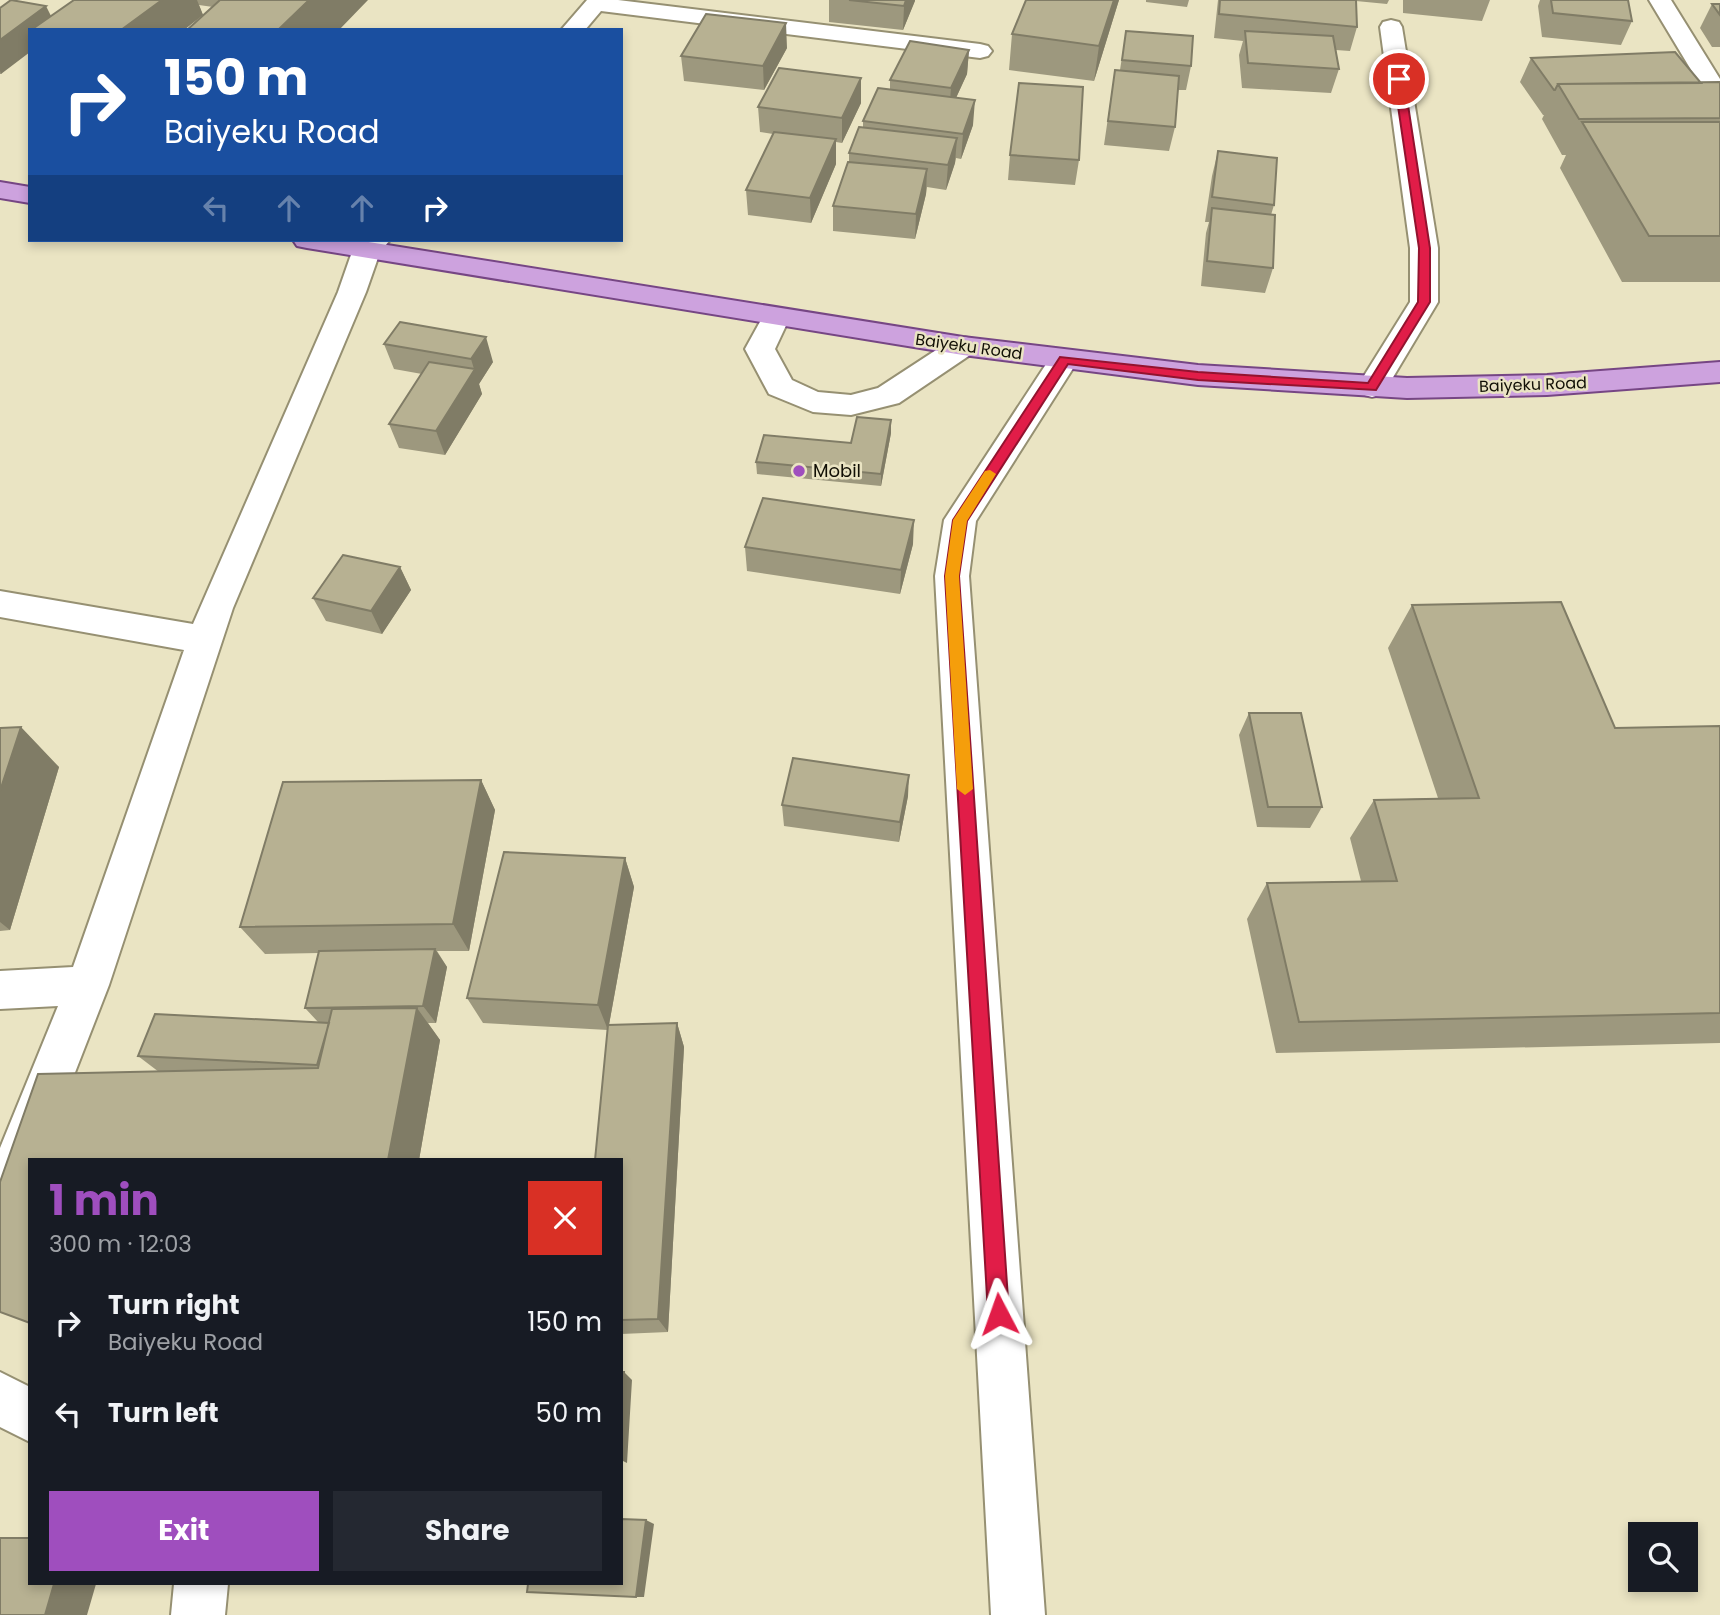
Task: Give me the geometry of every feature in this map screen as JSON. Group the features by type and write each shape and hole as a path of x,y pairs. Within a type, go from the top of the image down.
{"main road":[{"path":"0,190 28,195"},
{"name":"Baiyeku Road","path":"333,242 371,245 776,317 963,346 1198,376 1372,387 1547,386 1720,372"}],"street":[{"path":"1660,0 1720,98"},
{"path":"574,28 597,2 979,51"},
{"path":"1372,387 1424,302 1424,248 1391,27"},
{"path":"0,1205 88,985 216,608 371,245"},
{"path":"776,317 760,349 780,387 813,402 851,405 888,396 963,346"},
{"path":"1018,1615 952,576 960,520 1064,359"},
{"path":"0,604 205,640"},
{"path":"0,990 88,985"},
{"path":"0,1397 28,1416"},
{"path":"198,1615 201,1585"}],"building":[{"path":"11,0 46,6 0,40 0,8"},
{"path":"74,0 162,0 124,28 34,28"},
{"path":"220,0 309,0 280,28 189,28"},
{"path":"849,0 906,0 904,6"},
{"path":"1026,0 1114,0 1099,46 1012,34"},
{"path":"1220,0 1356,0 1357,27 1219,14"},
{"path":"1551,0 1628,0 1632,21 1553,13"},
{"path":"1712,4 1720,4 1720,15"},
{"path":"706,14 786,23 763,66 681,56"},
{"path":"1126,31 1193,36 1191,66 1122,60"},
{"path":"1245,31 1333,36 1339,69 1248,63"},
{"path":"910,41 969,50 951,88 890,80"},
{"path":"1675,52 1701,83 1558,84 1554,90 1531,58"},
{"path":"779,68 861,78 842,118 758,107"},
{"path":"1115,70 1179,76 1175,127 1108,121"},
{"path":"1720,82 1720,118 1579,119 1558,84"},
{"path":"1019,83 1083,87 1079,160 1010,155"},
{"path":"878,88 975,100 963,134 863,121"},
{"path":"1582,122 1720,122 1720,236 1649,236"},
{"path":"859,127 957,138 948,165 849,153"},
{"path":"774,132 836,139 810,198 746,190"},
{"path":"1218,151 1277,158 1274,205 1212,197"},
{"path":"848,162 927,169 916,214 833,206"},
{"path":"1212,208 1275,215 1273,268 1207,261"},
{"path":"400,322 486,337 471,359 384,344"},
{"path":"429,362 475,369 436,431 389,424"},
{"path":"857,417 891,420 881,474 756,462 764,435 851,443"},
{"path":"763,498 914,520 901,570 745,547"},
{"path":"343,555 400,567 371,611 313,598"},
{"path":"1561,602 1615,728 1720,726 1720,1013 1299,1022 1267,883 1397,881 1374,800 1479,798 1412,605"},
{"path":"1249,713 1301,713 1322,807 1268,807"},
{"path":"21,727 0,791 0,728"},
{"path":"793,758 909,775 900,822 782,805"},
{"path":"481,780 453,924 240,927 283,782"},
{"path":"504,852 625,858 598,1005 467,998"},
{"path":"435,949 423,1006 305,1008 319,951"},
{"path":"417,1008 388,1158 28,1158 28,1322 0,1312 0,1182 38,1074 318,1068 332,1009"},
{"path":"155,1014 329,1023 317,1065 138,1056"},
{"path":"677,1023 658,1319 623,1320 623,1158 595,1158 608,1025"},
{"path":"623,1519 646,1520 636,1597 527,1592 528,1585 623,1585"},
{"path":"0,1538 28,1538 28,1585 54,1585 45,1615 0,1615"}],"slow traffic":[{"path":"965,789 952,576 960,520 990,474"}],"place":[{"name":"Mobil","path":"799,471"}],"route":[{"path":"999,1314 952,576 960,520 1064,359 1198,376 1372,387 1424,302 1424,248 1399,79"}]}
